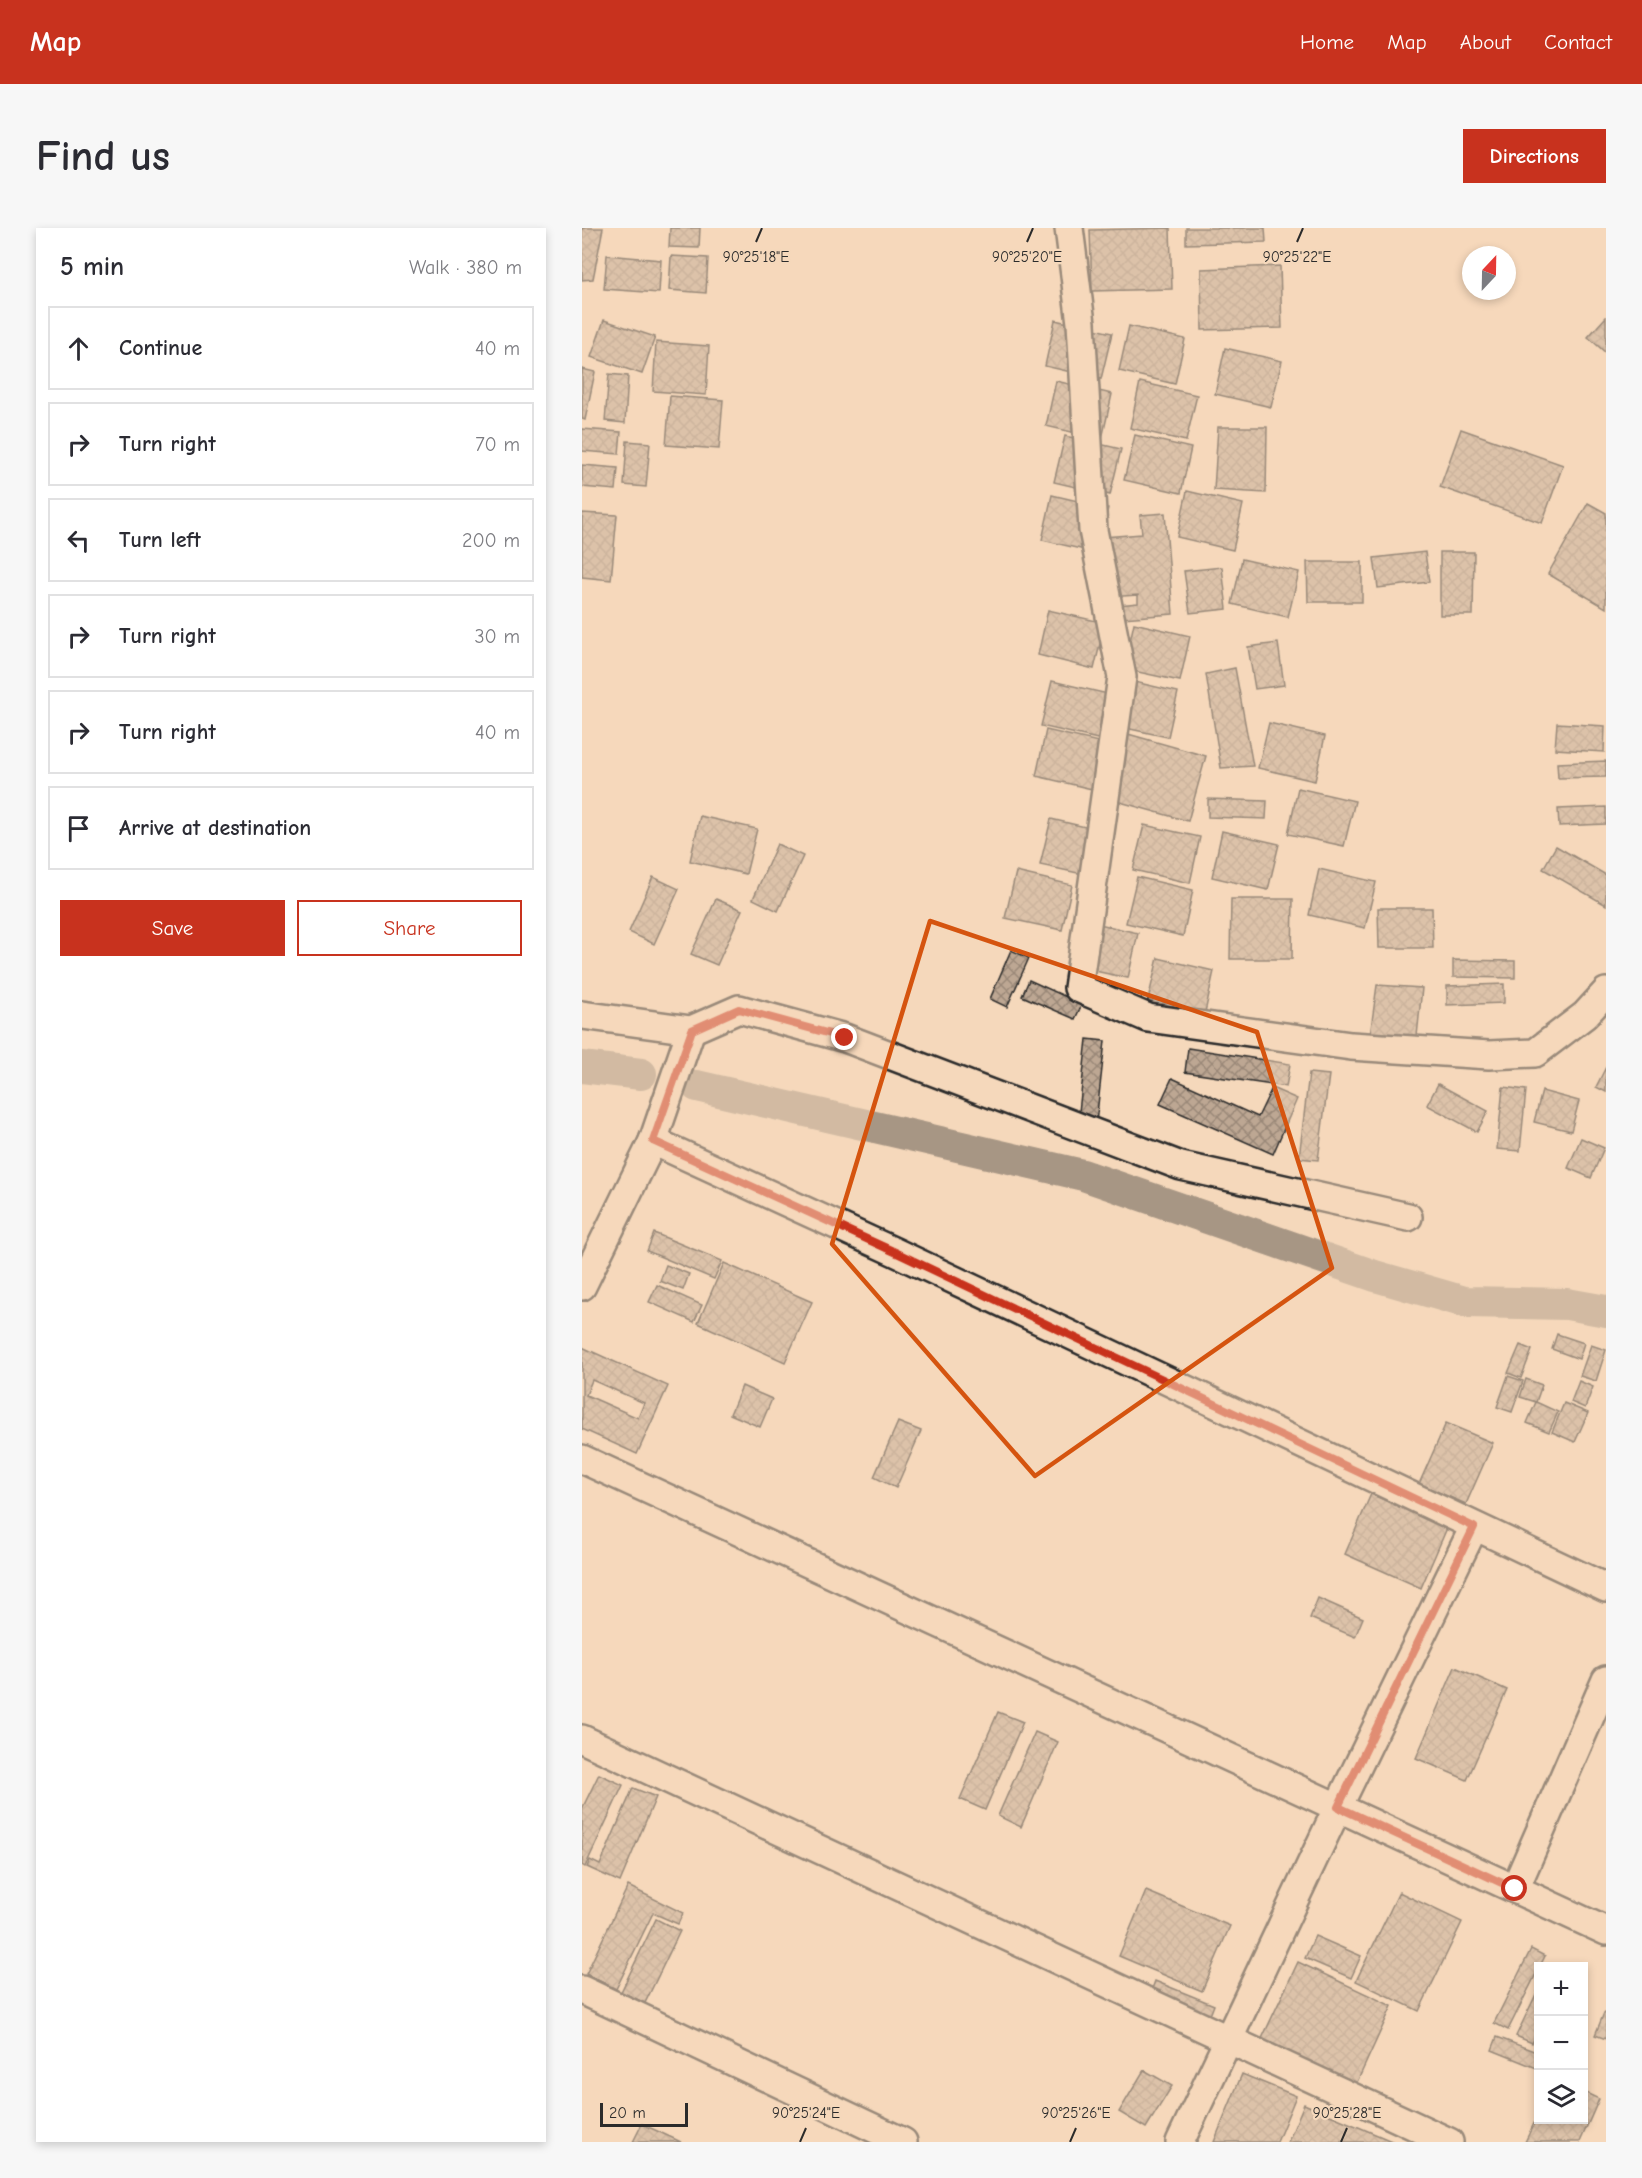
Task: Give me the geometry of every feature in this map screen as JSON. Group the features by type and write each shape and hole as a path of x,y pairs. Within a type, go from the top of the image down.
{"street":[{"path":"1069,228 1081,323 1093,530 1122,677 1078,988 1148,1018 1351,1046 1489,1055 1535,1053 1585,1015 1606,992"},
{"path":"582,1015 692,1030 739,1009 845,1038 1181,1166 1408,1217"},
{"path":"582,1286 653,1141 692,1030"},
{"path":"653,1141 895,1252 1606,1588"},
{"path":"582,1459 1606,1931"},
{"path":"1180,2142 1338,1807 1474,1527"},
{"path":"1515,1889 1606,1680"},
{"path":"582,1739 1449,2142"},
{"path":"582,1990 903,2142"}],"highlighted area":[{"path":"930,921 1257,1032 1332,1268 1035,1476 832,1244"}],"building":[{"path":"582,228 603,228 593,279 582,280"},
{"path":"670,228 700,228 699,248 669,247"},
{"path":"1170,228 1172,289 1092,291 1090,230"},
{"path":"1186,228 1265,228 1266,242 1186,244"},
{"path":"607,255 661,260 659,293 604,289"},
{"path":"671,256 708,258 706,293 669,290"},
{"path":"1280,266 1282,328 1202,330 1201,269"},
{"path":"1606,317 1606,353 1588,337"},
{"path":"604,320 655,337 642,374 591,357"},
{"path":"1055,320 1112,333 1101,379 1045,366"},
{"path":"1129,326 1185,339 1175,384 1119,371"},
{"path":"656,342 709,346 706,395 653,391"},
{"path":"1225,348 1282,361 1271,407 1215,394"},
{"path":"582,369 595,372 585,420 582,419"},
{"path":"609,374 628,376 625,423 605,421"},
{"path":"1056,381 1112,394 1102,439 1046,426"},
{"path":"1140,382 1197,395 1186,441 1130,428"},
{"path":"670,396 723,400 719,449 666,445"},
{"path":"1218,427 1267,427 1266,493 1214,490"},
{"path":"582,429 621,432 619,454 582,451"},
{"path":"1461,429 1563,465 1542,523 1440,487"},
{"path":"1135,435 1191,448 1181,493 1124,480"},
{"path":"1065,436 1121,449 1110,495 1054,482"},
{"path":"627,441 650,443 646,487 624,485"},
{"path":"582,465 618,468 616,490 582,487"},
{"path":"1187,491 1243,504 1233,550 1177,537"},
{"path":"1052,495 1108,508 1098,553 1042,540"},
{"path":"1588,503 1606,513 1606,608 1548,574"},
{"path":"582,513 617,515 611,580 582,577"},
{"path":"1165,513 1173,614 1110,619 1109,606 1138,603 1138,595 1108,597 1103,537 1142,534 1140,515"},
{"path":"1425,552 1429,582 1378,588 1374,558"},
{"path":"1440,552 1474,552 1473,615 1440,615"},
{"path":"1242,559 1299,572 1288,617 1232,604"},
{"path":"1307,562 1362,562 1362,602 1308,602"},
{"path":"1222,567 1227,609 1190,613 1184,571"},
{"path":"1048,610 1105,623 1094,669 1038,655"},
{"path":"1134,623 1190,636 1180,681 1124,669"},
{"path":"1278,643 1284,685 1255,689 1248,647"},
{"path":"1235,668 1253,766 1221,768 1206,674"},
{"path":"1122,679 1178,692 1168,737 1111,725"},
{"path":"1052,681 1108,694 1098,739 1041,726"},
{"path":"1269,723 1325,736 1315,781 1258,768"},
{"path":"1557,723 1605,726 1604,752 1555,749"},
{"path":"1046,730 1103,743 1092,789 1036,776"},
{"path":"1121,732 1206,756 1188,821 1102,797"},
{"path":"1606,761 1606,777 1558,778 1557,763"},
{"path":"1298,788 1355,801 1344,846 1288,834"},
{"path":"1208,799 1267,801 1266,819 1208,817"},
{"path":"1606,807 1606,824 1559,826 1558,809"},
{"path":"700,816 757,829 746,874 690,861"},
{"path":"1051,819 1107,832 1097,877 1040,865"},
{"path":"1144,825 1200,837 1190,883 1133,870"},
{"path":"1222,831 1279,844 1268,890 1212,877"},
{"path":"777,844 803,856 778,911 753,899"},
{"path":"1556,846 1606,875 1606,905 1543,869"},
{"path":"1319,869 1376,882 1365,928 1309,915"},
{"path":"1016,872 1072,885 1062,930 1005,918"},
{"path":"653,877 679,889 654,944 629,932"},
{"path":"1137,877 1193,890 1183,936 1126,923"},
{"path":"716,899 742,910 717,965 691,954"},
{"path":"1231,899 1293,899 1292,959 1230,959"},
{"path":"1378,908 1432,908 1433,948 1379,948"},
{"path":"1082,920 1138,933 1128,978 1071,966"},
{"path":"1011,950 1029,958 1007,1007 990,999"},
{"path":"1158,958 1214,971 1204,1017 1147,1004"},
{"path":"1453,960 1515,961 1515,978 1453,977"},
{"path":"1029,980 1082,1004 1075,1019 1022,996"},
{"path":"1504,984 1504,1003 1447,1005 1447,986"},
{"path":"1377,985 1422,988 1417,1036 1370,1036"},
{"path":"1087,1039 1105,1041 1096,1123 1078,1121"},
{"path":"1188,1048 1290,1064 1286,1087 1185,1072"},
{"path":"1606,1067 1606,1092 1596,1087"},
{"path":"1309,1073 1329,1075 1318,1160 1299,1158"},
{"path":"1172,1078 1258,1117 1272,1088 1297,1099 1273,1154 1160,1104"},
{"path":"1438,1084 1488,1111 1477,1132 1427,1105"},
{"path":"1503,1087 1526,1090 1520,1151 1497,1149"},
{"path":"1542,1091 1579,1101 1571,1131 1534,1122"},
{"path":"1581,1138 1604,1148 1591,1178 1568,1168"},
{"path":"654,1233 722,1261 714,1279 647,1251"},
{"path":"724,1263 812,1302 785,1362 698,1323"},
{"path":"666,1265 689,1274 683,1290 660,1281"},
{"path":"657,1285 702,1305 694,1322 649,1302"},
{"path":"1557,1334 1584,1343 1579,1359 1552,1349"},
{"path":"1520,1345 1532,1350 1521,1378 1508,1373"},
{"path":"1591,1345 1606,1350 1596,1381 1580,1376"},
{"path":"582,1347 668,1386 637,1454 582,1429","holes":["592,1380 644,1403 638,1418 586,1395"]},
{"path":"1508,1376 1523,1381 1512,1412 1497,1407"},
{"path":"1526,1379 1542,1385 1536,1402 1520,1397"},
{"path":"1579,1381 1593,1387 1585,1408 1571,1402"},
{"path":"742,1386 772,1399 760,1427 730,1414"},
{"path":"1536,1402 1558,1412 1549,1432 1527,1423"},
{"path":"1564,1403 1588,1413 1575,1442 1552,1432"},
{"path":"898,1422 921,1431 896,1488 874,1477"},
{"path":"1446,1423 1493,1443 1466,1504 1419,1484"},
{"path":"1371,1494 1447,1528 1421,1588 1345,1554"},
{"path":"1318,1598 1363,1618 1355,1637 1310,1618"},
{"path":"1455,1667 1507,1690 1467,1780 1416,1758"},
{"path":"998,1712 1023,1722 985,1810 960,1799"},
{"path":"1035,1732 1058,1742 1021,1827 998,1816"},
{"path":"599,1774 623,1785 585,1867 582,1865 582,1809"},
{"path":"633,1788 656,1797 620,1882 587,1867 590,1860 600,1865"},
{"path":"628,1886 683,1913 678,1924 653,1913 616,1989 586,1974"},
{"path":"1146,1891 1230,1926 1202,1991 1119,1956"},
{"path":"1399,1892 1462,1922 1419,2011 1356,1981"},
{"path":"656,1919 680,1931 645,2003 621,1992"},
{"path":"1315,1936 1361,1956 1351,1978 1305,1958"},
{"path":"1531,1949 1545,1956 1542,1962 1534,1962 1534,1978 1508,2030 1494,2023"},
{"path":"1298,1962 1392,2006 1353,2091 1258,2047"},
{"path":"1155,1981 1214,2005 1209,2018 1150,1994"},
{"path":"1534,1998 1534,2039 1532,2043 1516,2036"},
{"path":"1604,2013 1606,2014 1606,2039 1595,2035"},
{"path":"1497,2037 1534,2051 1534,2067 1492,2050"},
{"path":"1144,2070 1172,2086 1146,2128 1119,2112"},
{"path":"1242,2074 1296,2096 1277,2142 1214,2142"},
{"path":"1588,2094 1599,2099 1588,2124"},
{"path":"1304,2104 1394,2142 1288,2142"},
{"path":"1534,2123 1588,2124 1580,2142 1525,2142"},
{"path":"642,2124 681,2142 633,2142"}],"waterway":[{"path":"582,1067 641,1074"},
{"path":"697,1086 1083,1175 1375,1276 1465,1302 1567,1304 1606,1311"}],"route":[{"path":"845,1038 739,1009 692,1030 653,1141 895,1252 1474,1527 1338,1807 1515,1889"}]}
